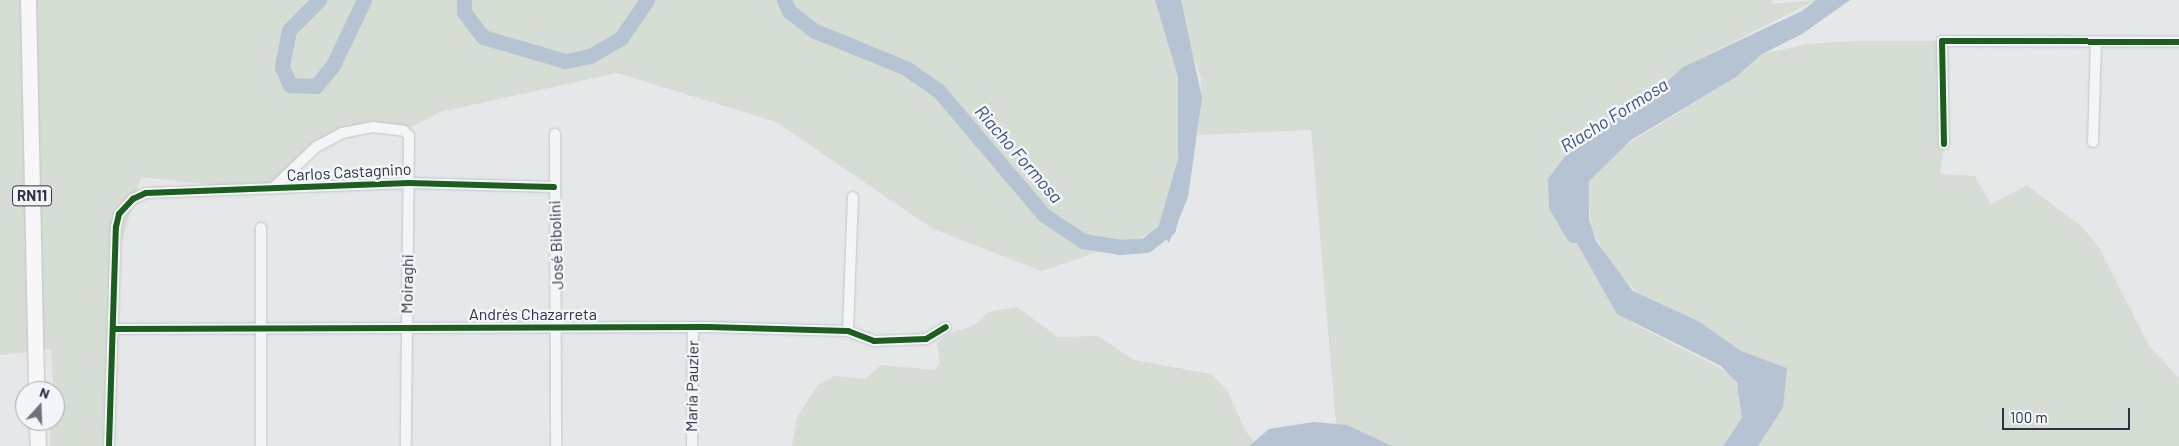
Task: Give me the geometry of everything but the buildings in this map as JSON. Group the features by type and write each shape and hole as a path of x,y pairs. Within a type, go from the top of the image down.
{"highway":[{"name":"RN11","path":"28,0 36,381"},
{"path":"37,431 38,446"}],"street":[{"path":"1944,144 1942,41 2179,42"},
{"path":"2093,142 2096,41"},
{"name":"Moiraghi","path":"272,190 327,140 373,127 404,131 409,136 406,446"},
{"name":"José Bibolini","path":"555,134 554,187 558,328 556,446"},
{"name":"Carlos Castagnino","path":"114,328 116,227 124,206 146,193 272,190 410,183 554,187"},
{"path":"848,331 853,197"},
{"path":"262,228 262,446"},
{"name":"Andrés Chazarreta","path":"114,328 558,328 693,326 848,331 874,341 926,339 946,327"},
{"name":"María Pauzier","path":"692,446 693,326"},
{"path":"109,446 114,328"}],"shaded area":[{"path":"0,0 1172,0 1189,97 1168,228 1042,271 933,229 776,122 617,73 440,112 404,131 373,127 327,140 261,190 141,177 101,311 115,269 109,446 50,446 50,431 65,431 65,381 53,381 51,349 0,355"},
{"path":"1180,0 1773,0 1772,4 1816,0 1683,67 1647,100 1595,131 1555,181 1556,206 1631,322 1731,374 1741,393 1740,405 1747,411 1723,446 1392,446 1336,423 1311,130 1198,135 1201,78 1186,36"},
{"path":"1857,41 1942,41 1944,144 1940,174 1975,176 1991,204 2027,185 2083,228 2100,249 2149,346 2179,378 2179,446 1758,446 1783,408 1787,368 1741,351 1700,322 1642,298 1608,261 1592,229 1587,191 1589,181 1623,147 1736,77 1762,54 1807,44"},
{"path":"1017,307 1058,337 1098,336 1134,360 1211,374 1227,390 1246,432 1258,446 792,446 797,417 818,385 835,376 865,379 881,365 934,370 940,363 937,343 945,335 975,325 988,312"}],"water":[{"path":"1155,0 1181,0 1202,98 1188,197 1169,243 1158,228 1178,159 1178,77"},
{"path":"1816,0 1850,0 1802,34 1762,54 1736,77 1631,140 1589,181 1589,219 1596,241 1633,291 1700,322 1741,351 1787,368 1783,408 1758,446 1723,446 1742,418 1737,383 1721,366 1617,314 1556,206 1564,169 1595,131 1647,100 1683,67 1802,11"},
{"path":"1314,422 1347,425 1392,446 1249,446 1269,429"}],"waterway":[{"name":"Riacho Formosa","path":"319,0 289,30 282,67 290,85 316,86 333,65 364,0"},
{"name":"Riacho Formosa","path":"464,0 464,12 483,37 565,61 590,56 621,38 647,0"},
{"name":"Riacho Formosa","path":"784,0 789,11 815,31 906,68 938,90 1044,215 1083,241 1119,247 1146,245 1168,228 1171,217"},
{"name":"Riacho Formosa","path":"1573,235 1556,206 1555,181 1570,161 1598,143"}],"cycle path":[{"path":"1944,144 1942,41 2179,42"},
{"path":"109,446 116,227 119,214 133,199 146,193 409,183 554,187"},
{"path":"114,329 708,327 848,331 874,341 926,339 946,327"}]}
